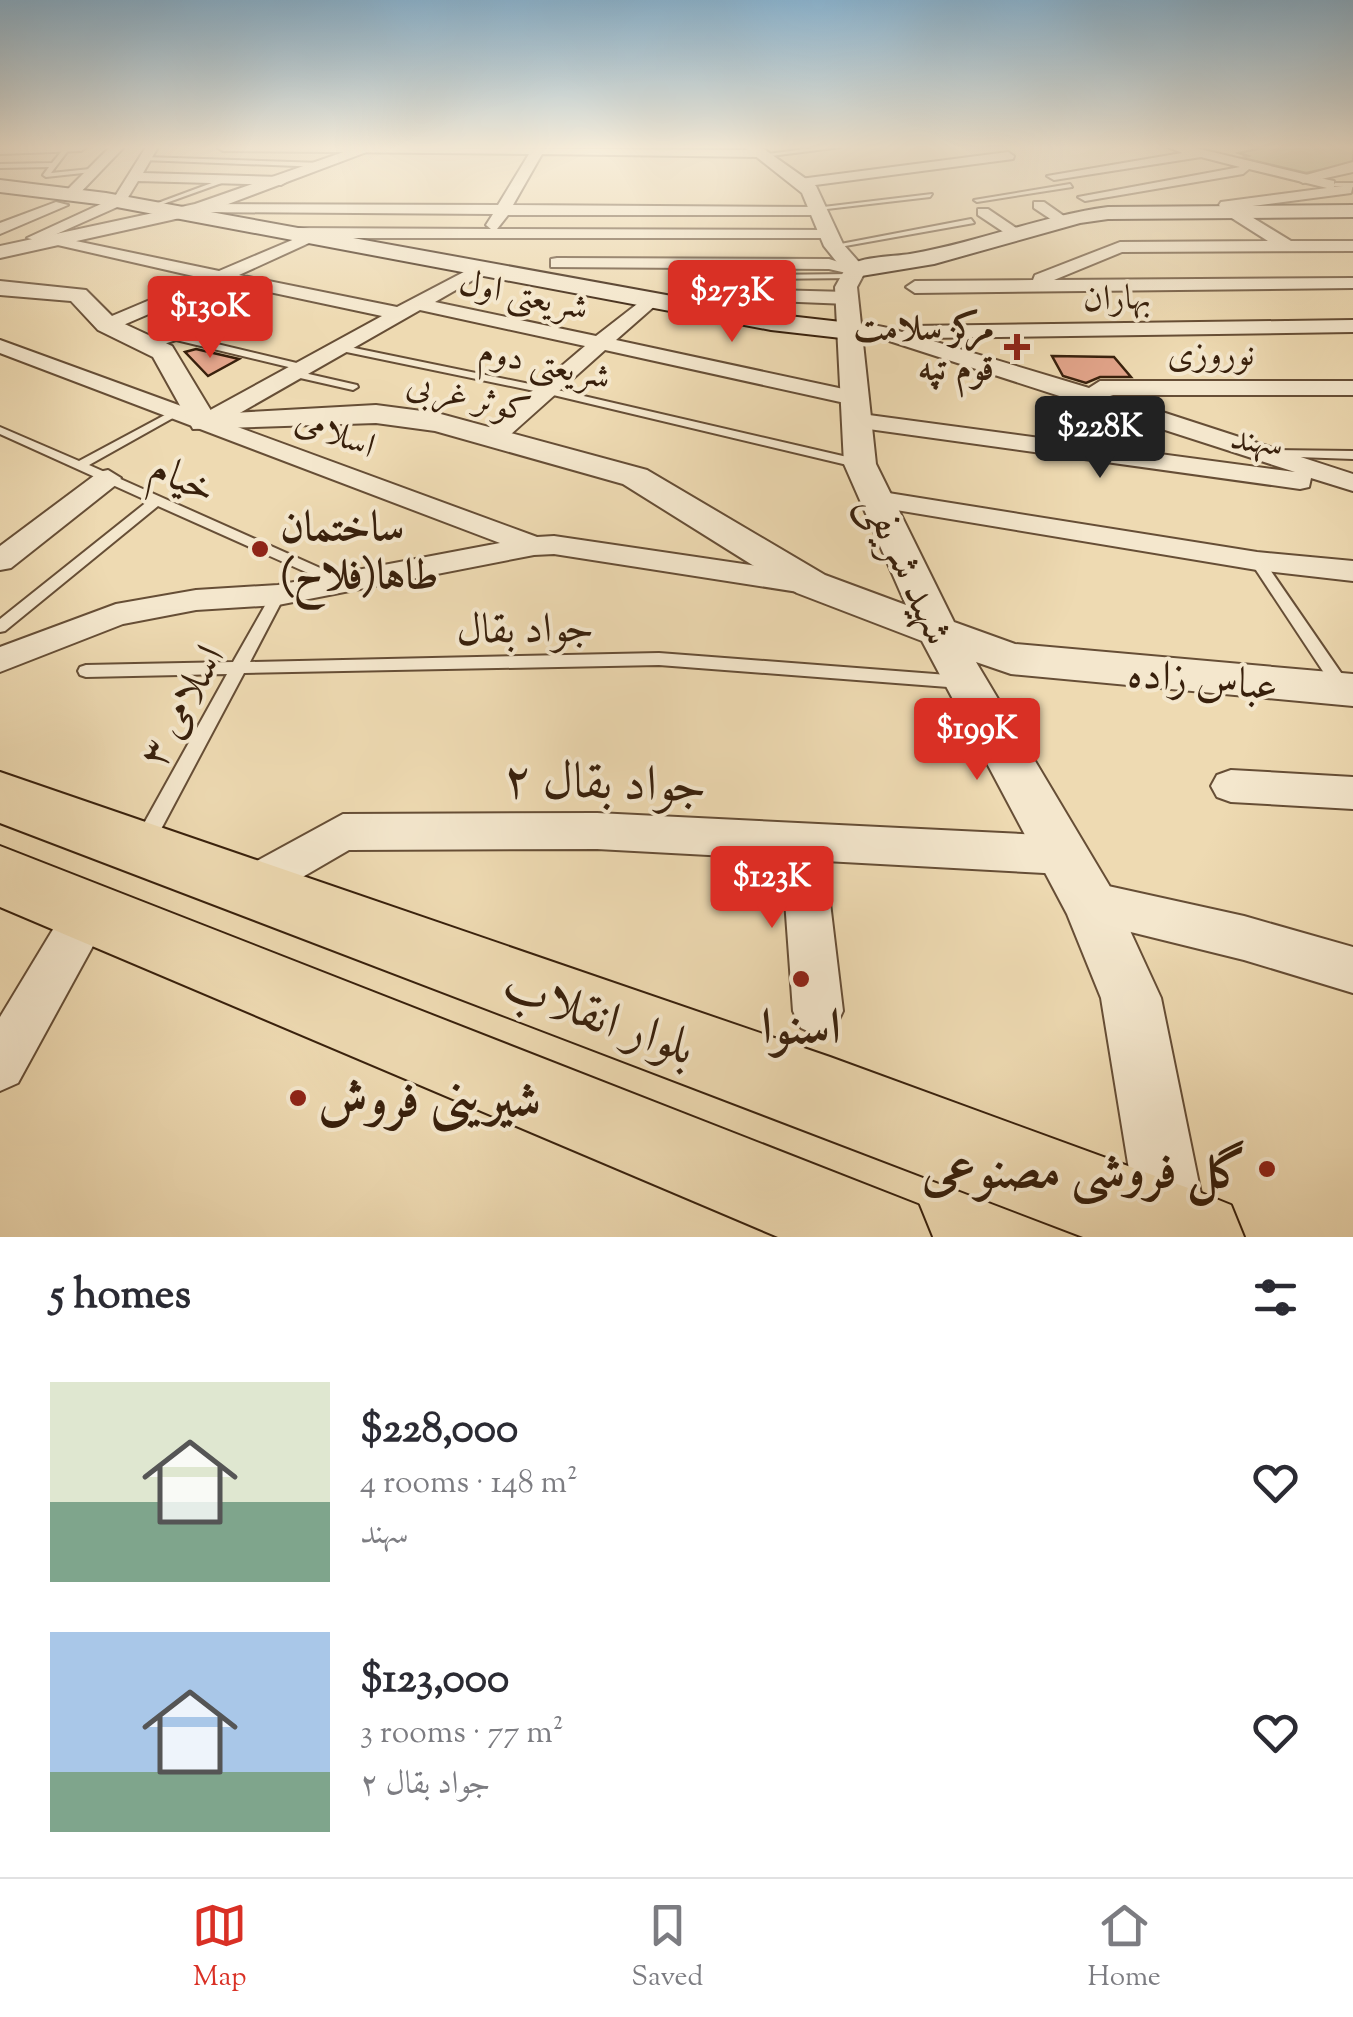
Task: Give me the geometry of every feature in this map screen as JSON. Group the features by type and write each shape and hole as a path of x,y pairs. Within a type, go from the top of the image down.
{"main road":[{"path":"139,205 189,210 303,235 771,322 860,320"},
{"path":"854,273 934,258 1063,221 1108,213 1232,212 1275,205"},
{"name":"بلوار انقلاب","path":"0,797 830,1098 1182,1234"},
{"path":"0,876 886,1237"}],"street":[{"path":"0,229 47,205"},
{"path":"8,250 111,205"},
{"path":"8,250 206,205"},
{"path":"0,288 78,296 107,325 162,352 190,418 296,370 475,267 506,205"},
{"path":"189,210 504,209 604,205"},
{"path":"812,205 854,273"},
{"path":"1040,205 1063,221"},
{"path":"1096,205 1108,213"},
{"path":"977,211 1017,234"},
{"path":"1232,212 1352,284"},
{"path":"107,325 226,274 303,235 489,233 832,241"},
{"name":"شریعتی اول","path":"46,240 599,344 861,445"},
{"path":"1022,286 1120,247 1353,246"},
{"path":"557,262 828,264 854,273"},
{"name":"شهید شریفى","path":"854,273 846,287 860,320 861,445 938,632 1090,903 1131,998 1182,1234"},
{"path":"915,287 1352,284"},
{"path":"732,295 860,320 939,358 1070,388 1353,486"},
{"path":"492,437 650,300"},
{"name":"بهاران","path":"860,320 1353,326"},
{"name":"اسلامی","path":"0,346 534,546"},
{"name":"نوروزی","path":"1070,388 1353,388"},
{"name":"کوثر غربی","path":"190,418 376,414 437,422 636,477 811,584 938,632"},
{"path":"861,445 1258,561 1353,571"},
{"name":"سهند","path":"861,445 1353,486"},
{"path":"0,561 108,478"},
{"name":"اسلامی","path":"0,660 116,616 196,600 278,595 534,546 554,545 811,584"},
{"name":"عباس زاده","path":"938,632 1011,660 1349,691"},
{"path":"1231,786 1353,793"},
{"name":"جواد بقال ۲","path":"251,887 344,832 597,831 1063,855"},
{"path":"802,843 818,1011"},
{"path":"1090,903 1244,938 1353,970"},
{"path":"0,1065 88,913"}],"lane":[{"path":"150,207 156,205"},
{"path":"832,241 1000,205"},
{"path":"685,278 854,273"},
{"path":"149,346 174,337 353,387"},
{"name":"شریعتی دوم","path":"335,347 544,390 861,445"},
{"path":"79,466 190,418"},
{"name":"خیام","path":"0,430 342,583"},
{"path":"1267,454 1353,455"},
{"path":"0,628 157,500"},
{"path":"1258,561 1349,691"},
{"name":"اسلامی ۳","path":"142,847 278,595"},
{"name":"جواد بقال","path":"86,671 659,659 966,683"}],"building":[{"path":"196,349 239,359 208,376 185,352"},
{"path":"1052,356 1114,357 1131,377 1100,377 1086,383 1063,376"}],"place":[{"name":"مرکز سلامت قوم تپه","path":"1017,347"},
{"name":"ساختمان طاها(فلاح)","path":"260,549"},
{"name":"اسنوا","path":"801,979"},
{"name":"شیرینی فروش","path":"298,1098"},
{"name":"گل فروشی مصنوعی","path":"1267,1169"}]}
